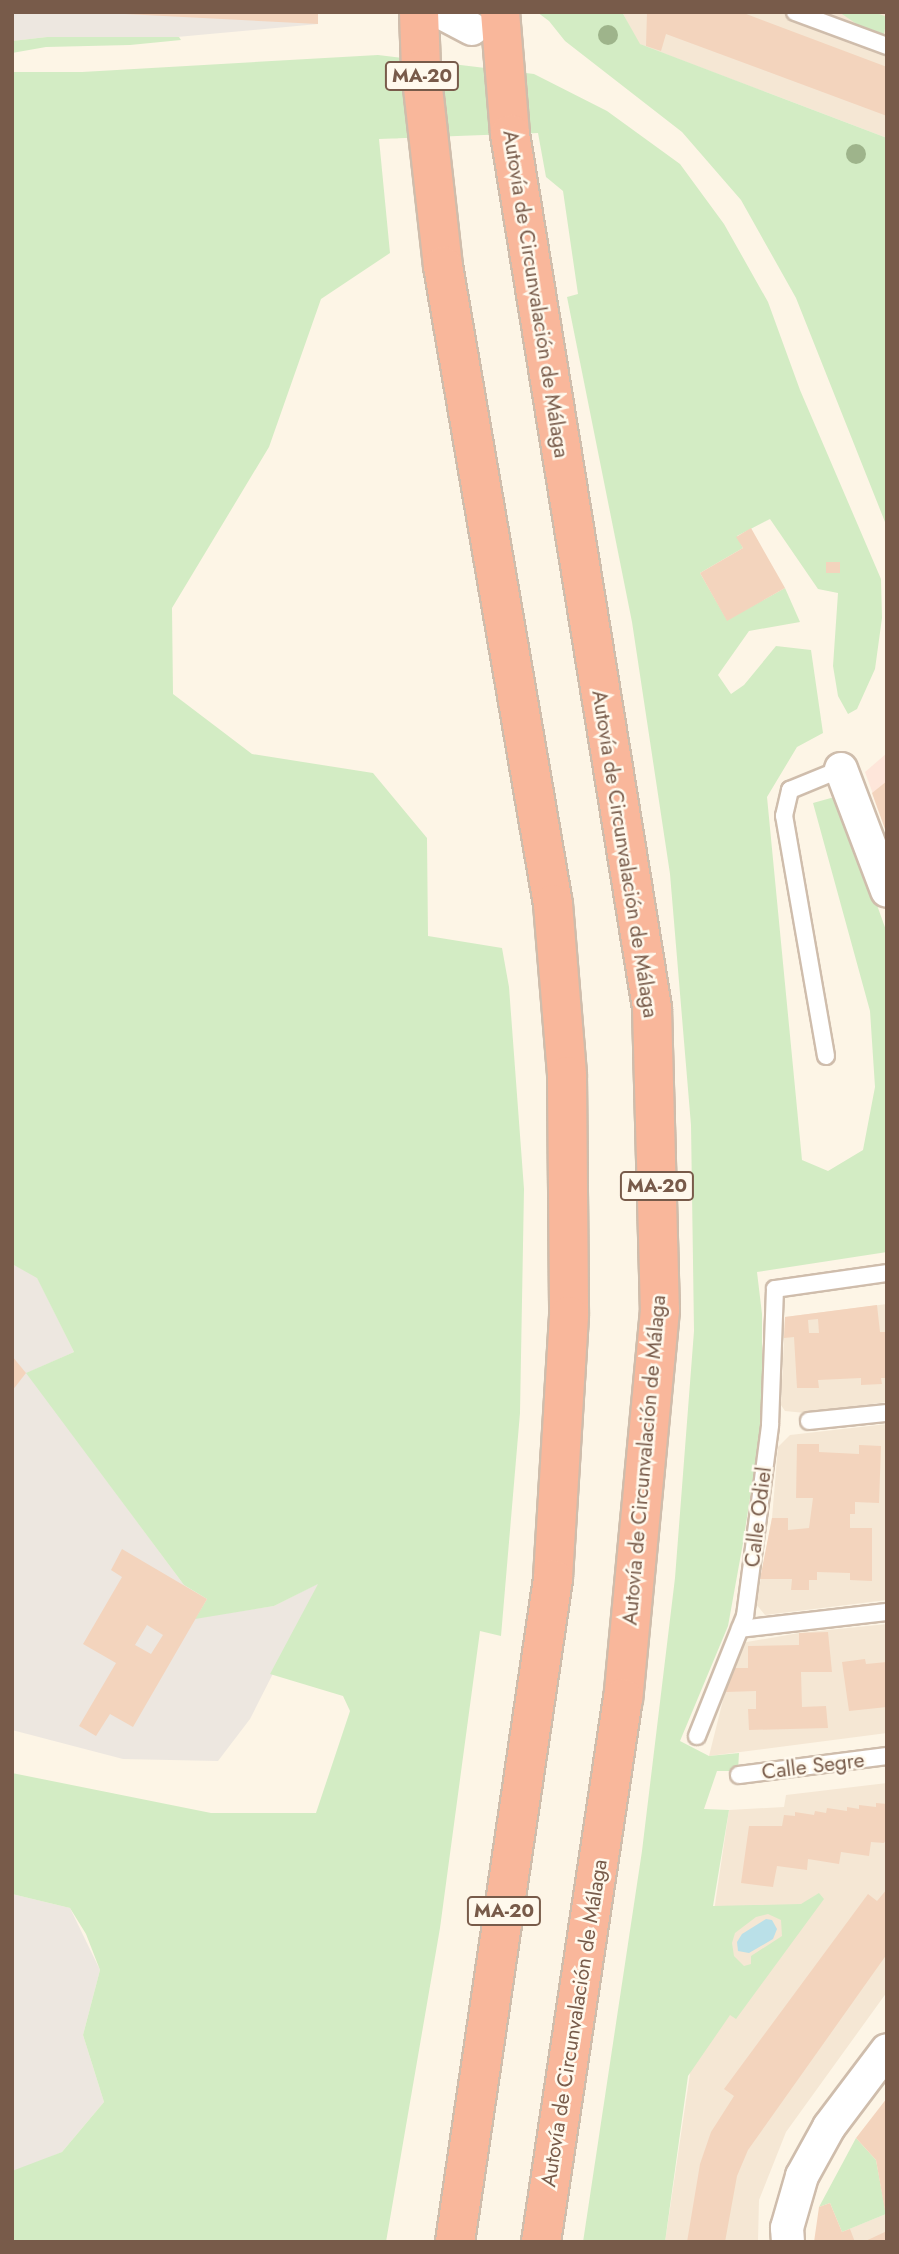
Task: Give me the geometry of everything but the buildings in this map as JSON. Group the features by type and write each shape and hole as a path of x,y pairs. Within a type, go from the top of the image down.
{"highway":[{"name":"MA-20","path":"419,12 443,265 553,904 567,1076 569,1316 553,1579 455,2242"},
{"name":"Autovía de Circunvalación de Málaga","path":"486,21 510,134 652,1008 660,1310 623,1698 541,2242"}],"street":[{"path":"440,12 486,21"},
{"path":"841,769 887,891"},
{"path":"788,2242 788,2228 802,2176 829,2127 887,2050"}],"lane":[{"path":"794,12 887,46"},
{"path":"826,1056 784,816 790,790 841,769"},
{"name":"Calle Odiel","path":"697,1737 745,1616 770,1424 775,1289 887,1273"},
{"path":"809,1421 887,1413"},
{"path":"740,1629 887,1612"},
{"name":"Calle Segre","path":"739,1775 887,1756"}],"shaded area":[{"path":"12,12 318,12 318,24 166,38 47,37 12,41"},
{"path":"622,12 887,12 887,138 639,44"},
{"path":"887,753 887,833 865,772"},
{"path":"12,1264 37,1277 74,1352 27,1373 184,1585 207,1599 196,1618 274,1606 319,1583 250,1719 218,1761 123,1759 12,1730"},
{"path":"887,1304 887,1402 805,1413 785,1411 781,1405 785,1317"},
{"path":"887,1424 887,1600 765,1615 756,1604 772,1518 778,1447 790,1435"},
{"path":"887,1624 887,1733 709,1756 731,1668 741,1643 799,1633"},
{"path":"887,1783 887,1992 786,2132 759,2200 758,2241 665,2242 729,1810 784,1807 786,1795"},
{"path":"12,1894 70,1908 100,1970 83,2035 104,2102 62,2152 16,2172 12,2171"},
{"path":"886,2214 887,2242 817,2242"}],"green space":[{"path":"537,12 622,12 640,44 887,138 887,527 796,298 741,200 682,132 565,41 549,21"},
{"path":"839,12 874,12 887,17 884,34 858,25"},
{"path":"47,37 179,37 181,40 130,45 46,47 12,53 12,41"},
{"path":"378,55 534,74 607,111 680,164 724,224 768,302 800,390 881,579 882,618 875,669 857,709 848,714 838,696 833,666 838,593 818,589 770,519 737,536 743,548 700,573 727,620 785,588 800,622 749,631 718,675 731,694 744,685 776,646 811,650 823,733 797,747 767,797 802,1160 828,1171 863,1150 875,1087 870,1011 813,803 838,796 887,933 887,1252 757,1272 762,1314 762,1421 743,1543 728,1626 680,1741 709,1756 739,1753 738,1771 717,1771 704,1809 729,1810 713,1906 801,1904 819,1893 824,1899 736,2019 730,2015 688,2076 665,2242 583,2242 642,1851 675,1578 694,1331 691,1125 670,874 632,622 567,297 578,294 563,191 546,177 538,133 379,139 390,253 321,299 269,447 172,608 173,694 252,754 373,773 427,838 428,936 502,948 509,987 524,1189 520,1413 501,1636 480,1631 440,1928 386,2242 12,2242 12,2171 62,2152 104,2102 83,2035 100,1970 86,1934 70,1908 12,1894 12,1773 211,1813 316,1813 350,1711 343,1696 270,1674 318,1584 274,1606 195,1619 207,1599 184,1585 26,1373 74,1352 37,1278 12,1264 12,72 82,72","holes":["768,1914 781,1920 782,1936 751,1956 751,1964 744,1966 734,1956 732,1943 735,1933 756,1917"]},
{"path":"856,2138 876,2160 886,2214 842,2232 830,2203 819,2207"}],"water":[{"path":"766,1919 772,1920 777,1929 773,1939 749,1953 738,1951 737,1942 742,1934"}]}
